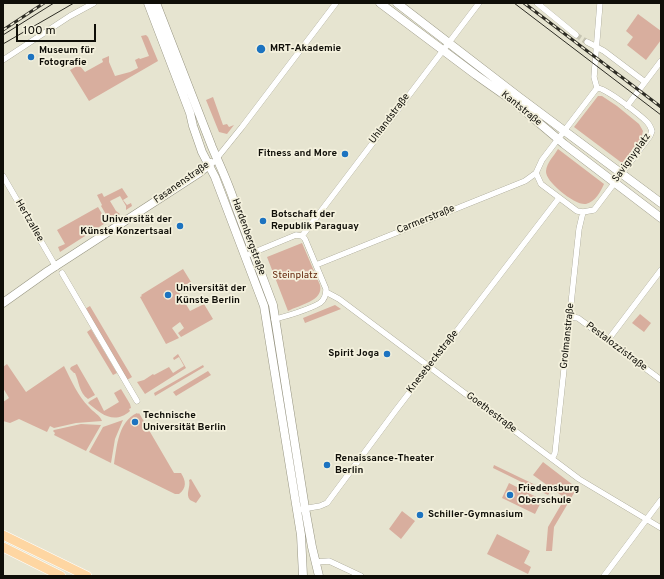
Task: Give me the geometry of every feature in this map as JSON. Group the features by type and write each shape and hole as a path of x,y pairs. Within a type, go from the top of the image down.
{"main road":[{"name":"Hardenbergstraße","path":"148,3 190,113 197,137 215,176 262,300 272,320"},
{"name":"Hardenbergstraße","path":"156,3 200,118 230,188 272,301 272,320 301,509 303,576"},
{"name":"Kantstraße","path":"380,3 513,102 558,139 661,218"},
{"name":"Kantstraße","path":"397,3 661,203"},
{"name":"Fasanenstraße","path":"3,303 199,174 217,158"},
{"name":"Hardenbergstraße","path":"301,509 319,576"},
{"path":"3,535 87,576"},
{"path":"3,548 62,576"}],"street":[{"path":"3,60 70,16 94,3"},
{"name":"Fasanenstraße","path":"217,158 336,3"},
{"name":"Uhlandstraße","path":"302,236 479,3"},
{"path":"537,3 576,34"},
{"path":"583,212 577,211 541,184 536,173 542,160 597,88 594,77 600,3"},
{"path":"587,42 604,51 645,82"},
{"path":"627,106 661,61"},
{"name":"Savignyplatz","path":"583,212 594,210 650,136 652,131 649,123 603,89 597,88"},
{"name":"Carmerstraße","path":"316,265 525,181 536,173"},
{"name":"Hertzallee","path":"3,176 56,267"},
{"name":"Knesebeckstraße","path":"301,509 320,506 327,503 559,198"},
{"name":"Grolmanstraße","path":"552,459 556,453 579,229 583,212"},
{"path":"245,256 296,235 302,236 305,239 316,265 326,289 321,302 272,320"},
{"path":"608,340 661,270"},
{"path":"62,273 137,401"},
{"name":"Goethestraße","path":"326,292 339,299 430,366 579,479 661,528"},
{"name":"Pestalozzistraße","path":"570,317 578,318 661,380"},
{"path":"604,576 661,500"},
{"path":"316,562 329,561 361,576"}],"green space":[{"path":"638,14 661,31 661,40 646,60 627,45 633,37 626,31"},
{"path":"146,35 158,61 89,101 70,70 79,65 85,72 103,62 102,59 109,56 109,62 115,76 130,72 138,68 135,60 149,56 141,36"},
{"path":"598,96 602,96 617,106 639,124 643,131 641,139 622,163 574,127"},
{"path":"213,97 223,125 227,124 229,127 234,125 227,134 219,132 206,100"},
{"path":"558,149 604,184 597,196 589,203 581,204 575,201 556,187 547,176 546,171 548,165"},
{"path":"122,188 128,197 123,200 127,205 131,203 132,206 126,210 126,206 120,196 110,201 116,211 120,214 110,221 101,206 102,205 97,195 102,193 104,197"},
{"path":"98,207 107,222 60,252 58,247 65,244 57,230"},
{"name":"Steinplatz","path":"302,243 320,285 320,290 315,299 288,311 267,257"},
{"path":"183,269 191,282 177,289 190,311 204,304 213,319 181,337 178,333 184,328 180,322 172,328 179,338 166,344 140,297"},
{"path":"335,305 341,309 305,323 303,318"},
{"path":"90,306 132,377 127,380 85,309"},
{"path":"640,314 651,323 644,332 632,323"},
{"path":"91,329 117,373 113,375 87,332"},
{"path":"178,354 186,368 145,394 137,382 169,367 173,373 184,366 179,357 174,360 173,358"},
{"path":"7,364 26,392 64,366 81,398 100,417 102,421 76,423 54,428 50,426 47,432 19,419 10,423 3,421 3,402 9,398 3,388 3,367"},
{"path":"77,364 95,395 88,399 81,390 75,373 70,369"},
{"path":"203,365 204,367 155,396 154,393"},
{"path":"208,371 211,375 176,396 173,392"},
{"path":"121,389 131,408 129,409 130,411 124,415 113,418 98,411 88,403 97,397 104,411 119,402 114,393"},
{"path":"139,413 174,473 181,473 183,476 185,484 182,492 179,494 175,494 114,464 122,428 131,417"},
{"path":"123,420 115,439 111,463 89,452 103,427"},
{"path":"81,424 101,425 86,451 54,435 54,430"},
{"path":"543,462 577,488 554,527 552,551 546,551 548,527 565,498 533,475"},
{"path":"494,465 550,492 548,495 493,468"},
{"path":"191,479 201,496 196,503 190,500 188,495 189,480"},
{"path":"509,483 542,500 535,514 502,498"},
{"path":"402,511 415,521 401,539 389,529"},
{"path":"497,534 530,551 524,563 531,567 528,574 487,554"}],"tunnel":[{"path":"576,35 587,42"}],"tram line":[{"path":"3,35 54,3"},
{"path":"3,44 74,3"},
{"path":"514,3 661,115"}],"railway":[{"path":"3,30 44,3"},
{"path":"524,3 661,107"}],"place":[{"name":"MRT-Akademie","path":"261,49"},
{"name":"Museum für Fotografie","path":"31,57"},
{"name":"Fitness and More","path":"345,154"},
{"name":"Botschaft der Republik Paraguay","path":"263,221"},
{"name":"Universität der Künste Konzertsaal","path":"180,226"},
{"name":"Universität der Künste Berlin","path":"168,295"},
{"name":"Spirit Joga","path":"387,354"},
{"name":"Technische Universität Berlin","path":"135,422"},
{"name":"Renaissance-Theater Berlin","path":"327,465"},
{"name":"Friedensburg Oberschule","path":"510,495"},
{"name":"Schiller-Gymnasium","path":"420,515"}]}
